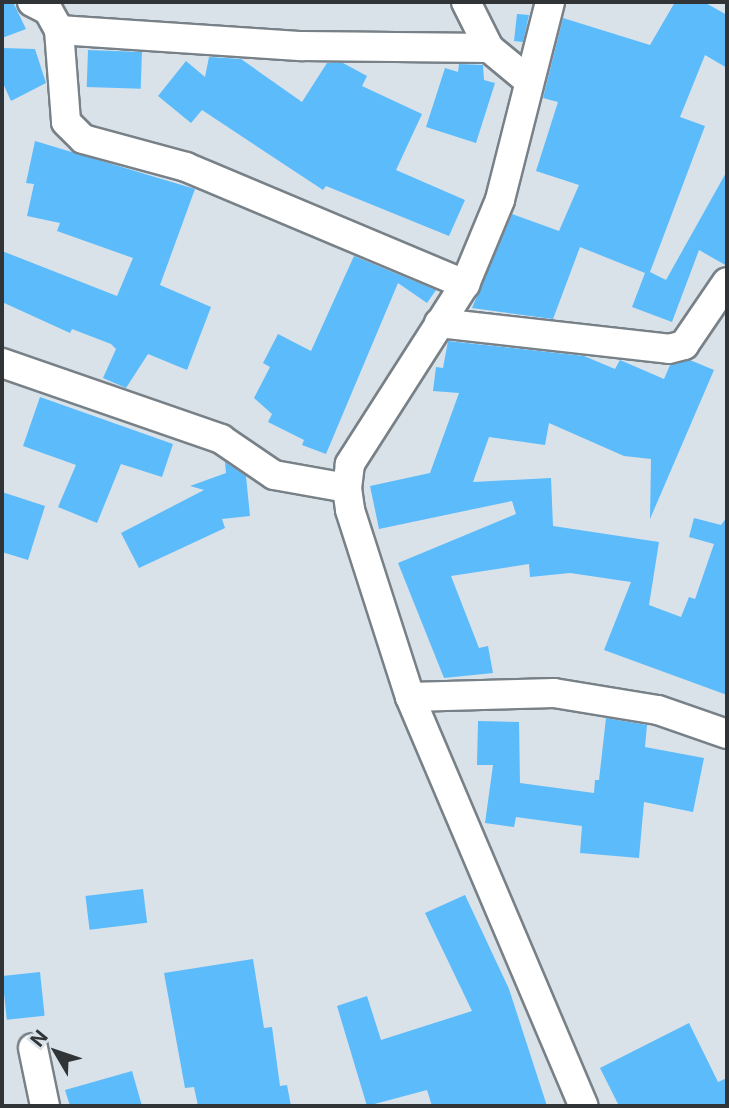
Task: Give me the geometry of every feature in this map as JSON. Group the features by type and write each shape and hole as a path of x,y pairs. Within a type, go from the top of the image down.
{"street":[{"path":"466,2 489,48 529,81"},
{"path":"550,2 500,200 465,284 350,464 347,488 350,510 410,697 583,1106"},
{"path":"465,284 186,167 78,136 66,122 46,11 302,46 489,48"},
{"path":"439,323 669,349 684,345 727,282"},
{"path":"2,363 221,439 274,475 347,488"},
{"path":"410,697 554,693 658,710 727,734"},
{"path":"33,1048 45,1106"}],"building":[{"path":"2,2 13,2 26,29 2,38"},
{"path":"675,2 704,2 727,15 727,68 705,55 680,117 705,126 650,272 666,280 727,171 727,266 699,250 672,322 632,307 645,273 580,247 553,319 472,308 512,214 559,231 579,185 536,171 558,102 543,98 563,18 650,45"},
{"path":"517,14 529,15 523,42 514,41"},
{"path":"2,48 35,49 46,83 11,101 2,81"},
{"path":"88,50 142,52 141,89 87,87"},
{"path":"209,57 241,59 302,102 327,63 343,63 367,76 362,86 422,114 396,170 465,200 449,236 326,186 323,190 202,110 191,123 158,96 186,61 205,77"},
{"path":"459,64 483,65 484,80 495,83 476,143 426,127 445,68 458,72"},
{"path":"35,141 195,189 160,285 211,307 187,370 148,354 126,388 103,378 116,349 111,344 72,329 70,333 2,302 2,251 117,296 133,258 57,231 60,223 27,216 34,184 26,183"},
{"path":"354,256 436,290 427,303 398,283 326,454 302,445 304,440 268,422 272,414 254,398 270,367 263,363 278,334 311,351"},
{"path":"448,341 584,356 615,369 620,360 664,379 670,365 690,360 714,370 650,519 651,459 624,456 549,423 545,445 489,437 473,482 551,478 553,526 659,542 649,605 681,617 689,597 695,599 714,544 689,537 694,518 721,525 727,517 727,695 604,650 631,582 570,573 530,577 529,564 451,576 479,648 488,646 493,673 444,678 398,563 516,514 512,501 379,529 370,486 430,473 459,393 433,391 436,367 443,368"},
{"path":"40,397 173,444 162,477 121,464 97,523 58,507 76,465 23,446"},
{"path":"225,462 246,476 250,516 222,519 225,528 139,568 121,533 204,490 190,486 226,473"},
{"path":"2,492 45,506 28,560 2,552"},
{"path":"606,718 647,725 645,747 704,758 693,812 644,802 639,858 580,853 582,826 516,817 514,827 485,823 493,765 477,765 478,721 519,722 520,783 594,793 595,780 599,780"},
{"path":"143,889 147,923 90,930 85,896"},
{"path":"465,895 509,989 547,1106 432,1106 427,1090 367,1106 337,1006 367,996 381,1040 472,1011 425,913"},
{"path":"253,959 264,1028 272,1027 280,1086 287,1085 291,1106 198,1106 194,1087 185,1088 164,973"},
{"path":"40,972 45,1016 7,1020 2,976"},
{"path":"689,1023 718,1082 727,1078 727,1106 619,1106 600,1068"},
{"path":"132,1071 142,1106 70,1106 65,1090"}]}
